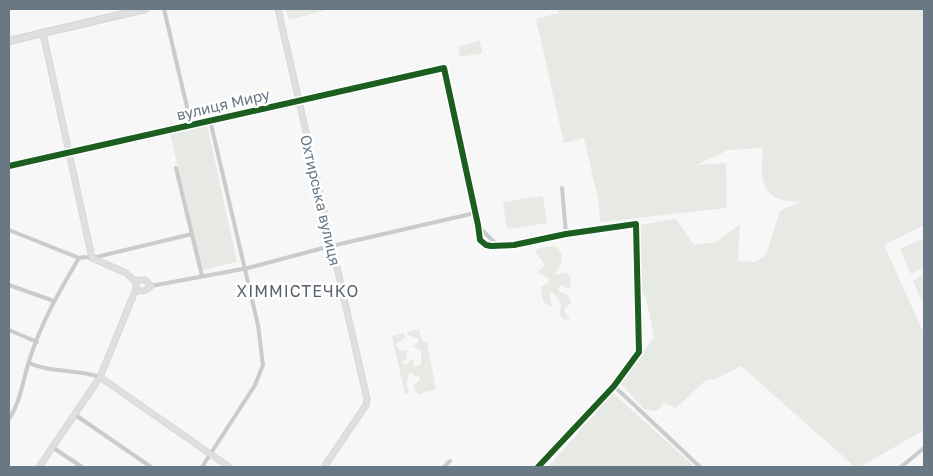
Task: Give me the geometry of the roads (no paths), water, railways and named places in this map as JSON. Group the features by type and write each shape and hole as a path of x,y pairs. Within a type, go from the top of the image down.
{"main road":[{"path":"9,42 145,9"},
{"name":"Охтирська вулиця","path":"278,9 367,399 366,406 324,467"},
{"path":"38,467 100,378 136,285 139,280 145,280 150,286 146,290 141,291 136,285 126,273 92,258 43,33"},
{"path":"100,378 229,467"}],"street":[{"path":"164,9 191,124"},
{"name":"вулиця Миру","path":"9,166 444,68 474,213"},
{"path":"202,467 255,385 263,366 258,325 210,120"},
{"path":"176,168 202,276"},
{"path":"562,188 566,234"},
{"path":"150,286 245,268 474,213 480,240 486,244 499,246 636,224 639,352 614,386 538,467"},
{"path":"478,225 499,246"},
{"path":"9,230 79,258 92,258 192,234"},
{"path":"9,419 16,406 29,363 54,301 79,258"},
{"path":"9,285 54,301"},
{"path":"9,330 37,342"},
{"path":"29,363 40,368 82,372 100,378"},
{"path":"614,386 700,467"},
{"path":"74,414 151,467"},
{"path":"52,447 82,467"},
{"path":"901,467 924,448"},
{"path":"444,467 450,461"}],"district":[{"name":"ХІММІСТЕЧКО","path":"298,291"}]}
